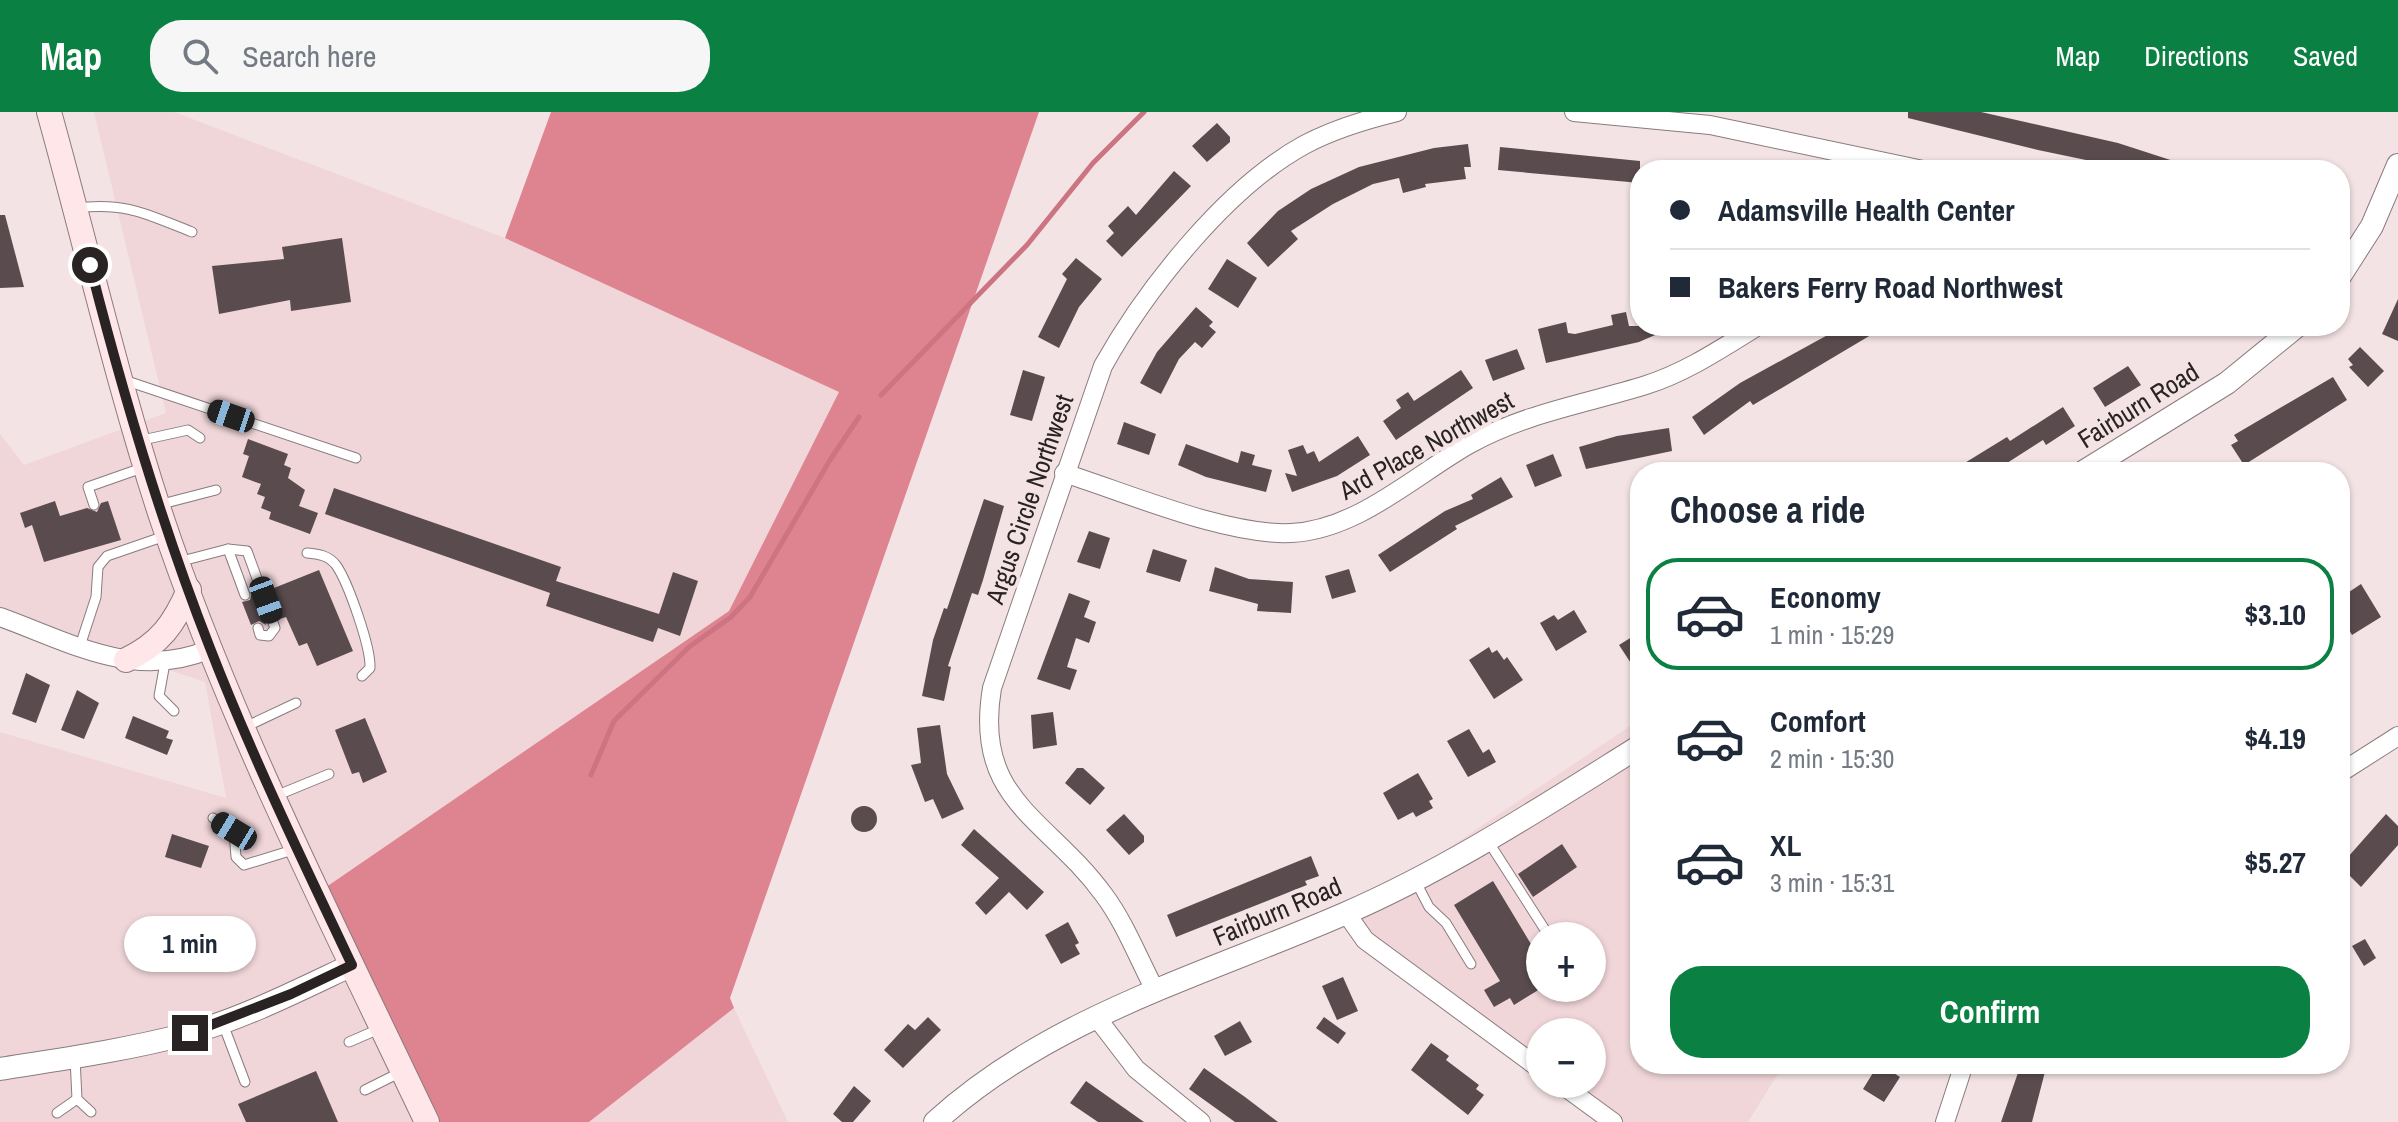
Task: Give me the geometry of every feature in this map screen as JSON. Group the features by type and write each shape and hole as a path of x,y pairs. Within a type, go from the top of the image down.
{"main road":[{"path":"49,112 138,441 210,649 273,797 427,1122"},
{"path":"126,660 152,648 176,621 189,590"}],"street":[{"name":"Argus Circle Northwest","path":"1156,992 1107,897 1075,858 1013,801 998,775 988,743 987,718 992,688 1103,366 1126,325 1224,208 1257,177 1303,146 1354,122 1397,112"},
{"path":"1574,112 1710,125 1871,160"},
{"path":"2350,260 2372,226 2398,165"},
{"name":"Ard Place Northwest","path":"1064,473 1246,531 1293,533 1336,523 1362,511 1509,424 1669,376 1691,367 1742,336"},
{"name":"Fairburn Road","path":"2099,462 2227,383 2283,336"},
{"path":"0,617 126,660 165,663 210,649"},
{"path":"2350,767 2398,736"},
{"name":"Fairburn Road","path":"935,1122 1006,1064 1051,1038 1346,913 1415,880 1487,840 1630,752"},
{"path":"1346,913 1365,940 1526,1059"},
{"path":"0,1069 75,1058 190,1033 291,994 352,965"},
{"path":"1097,1018 1136,1069 1201,1122"},
{"path":"1945,1122 1961,1074"},
{"path":"1580,1098 1613,1122"}],"lane":[{"path":"76,208 108,204 127,206 192,232"},
{"path":"120,379 356,458"},
{"path":"138,441 188,430 200,438"},
{"path":"94,505 88,487 146,466"},
{"path":"158,505 216,490"},
{"path":"80,646 96,597 98,567 112,554 168,535"},
{"path":"108,544 112,554"},
{"path":"228,549 245,595"},
{"path":"178,562 228,549 247,551 275,628 269,636 260,635 258,628"},
{"path":"307,553 323,555 335,565 371,650 370,668 362,676"},
{"path":"165,663 159,696 174,711"},
{"path":"243,728 296,703"},
{"path":"273,797 329,774"},
{"path":"213,818 234,831 236,857 244,865 272,859 297,848"},
{"path":"1487,840 1540,922"},
{"path":"1415,880 1429,907 1446,923 1471,964"},
{"path":"221,1021 245,1082"},
{"path":"349,1042 382,1028"},
{"path":"75,1058 77,1099 91,1112"},
{"path":"365,1090 403,1071"},
{"path":"57,1113 77,1099"}],"shaded area":[{"path":"94,112 174,112 505,238 840,392 729,611 313,896 413,1122 0,1122 0,732 226,798 205,682 0,614 0,434 24,465 166,413"},
{"path":"551,112 1039,112 730,998 734,1008 589,1122 413,1122 313,896 729,611 839,392 505,238"},
{"path":"1630,726 1630,1074 1778,1074 1748,1122 1605,1122 1574,1098 1606,1098 1606,1018 1526,1018 1526,1061 1343,919"},
{"path":"734,1008 788,1122 589,1122"}],"building":[{"path":"1908,112 1981,112 2118,143 2170,160 2086,160 1908,118"},
{"path":"1217,123 1230,137 1230,142 1207,162 1192,146"},
{"path":"1468,144 1471,167 1464,167 1466,179 1425,184 1426,187 1403,193 1399,178 1373,184 1333,204 1291,231 1298,239 1268,267 1247,243 1278,211 1311,189 1359,167 1434,148"},
{"path":"1500,147 1630,160 1630,182 1498,170"},
{"path":"1174,171 1191,186 1122,257 1106,241 1114,233 1108,226 1128,206 1136,215"},
{"path":"0,215 5,215 24,287 0,288"},
{"path":"342,238 351,302 291,311 290,300 219,314 212,266 284,259 282,247"},
{"path":"1076,258 1102,279 1079,307 1059,348 1038,337 1067,279 1062,274"},
{"path":"1227,259 1257,278 1238,308 1208,289"},
{"path":"2398,299 2398,341 2382,334"},
{"path":"1196,307 1213,322 1209,326 1216,332 1202,348 1195,342 1179,359 1161,394 1140,383 1157,352"},
{"path":"1626,312 1630,336 1653,336 1639,342 1546,363 1538,329 1566,322 1568,333 1575,334 1613,325 1611,315"},
{"path":"1826,336 1869,336 1753,405 1750,401 1704,435 1692,417 1740,383"},
{"path":"2360,347 2384,371 2368,387 2349,367 2353,365 2348,359"},
{"path":"1517,349 1525,369 1493,381 1485,360"},
{"path":"2128,366 2141,385 2105,407 2093,388"},
{"path":"1023,370 1045,377 1032,421 1010,415"},
{"path":"1461,370 1473,388 1396,440 1383,421 1401,408 1396,400 1408,392 1414,401"},
{"path":"2333,377 2347,400 2249,462 2242,462 2231,445 2238,441 2234,435"},
{"path":"2063,407 2075,426 2046,445 2043,440 2009,462 1966,462 2007,437 2010,441"},
{"path":"1124,422 1156,434 1149,455 1117,444"},
{"path":"1669,428 1672,451 1586,469 1579,447 1617,436"},
{"path":"1358,436 1370,455 1337,476 1292,492 1285,473 1297,476 1288,450 1303,445 1307,454 1314,451 1319,462"},
{"path":"248,439 288,454 284,465 291,468 288,478 305,490 299,506 318,513 310,534 269,519 271,512 261,508 265,497 257,494 261,484 242,477 249,456 243,454"},
{"path":"1186,444 1238,463 1241,451 1255,455 1252,465 1272,470 1266,492 1206,477 1178,465"},
{"path":"1553,454 1562,476 1535,487 1526,465"},
{"path":"1501,477 1513,497 1455,526 1457,529 1390,572 1378,555 1445,511 1473,499 1471,495"},
{"path":"334,488 561,567 556,581 659,614 673,572 698,581 680,636 658,628 653,642 546,606 550,593 325,514"},
{"path":"984,499 1004,506 983,580 978,595 972,593 948,666 951,667 944,701 922,696 933,640 944,608 947,609"},
{"path":"55,501 60,516 87,508 97,512 101,503 108,501 121,540 44,562 32,525 25,528 20,513"},
{"path":"1089,531 1110,538 1100,569 1077,562"},
{"path":"1153,549 1187,560 1180,582 1146,572"},
{"path":"1215,567 1249,579 1293,582 1291,613 1257,611 1258,604 1209,591"},
{"path":"1349,569 1356,592 1332,599 1325,576"},
{"path":"319,570 353,651 317,666 307,643 299,646 286,617 280,619 269,590"},
{"path":"2361,584 2381,617 2352,635 2350,632 2350,591"},
{"path":"252,592 266,625 259,621 251,625 242,602 250,600"},
{"path":"1069,593 1090,601 1084,617 1096,622 1089,643 1076,638 1067,667 1077,670 1070,690 1037,679"},
{"path":"1574,610 1587,632 1556,651 1540,623 1554,615 1558,620"},
{"path":"1630,638 1630,662 1619,645"},
{"path":"1489,647 1492,653 1497,650 1504,660 1507,657 1523,680 1494,699 1469,660"},
{"path":"26,673 50,685 36,723 12,714"},
{"path":"77,690 99,703 84,739 61,730"},
{"path":"1053,712 1057,745 1033,749 1031,715"},
{"path":"133,716 169,731 166,738 173,740 167,755 125,738"},
{"path":"365,718 387,772 363,783 359,772 352,774 335,730"},
{"path":"940,725 947,774 964,809 942,819 933,799 925,802 911,765 921,763 917,728"},
{"path":"1469,729 1483,753 1489,749 1496,762 1468,777 1447,741"},
{"path":"1077,768 1083,768 1105,788 1090,805 1065,783"},
{"path":"1418,773 1433,799 1429,801 1433,808 1416,817 1413,812 1398,820 1383,793"},
{"path":"864,806 873,810 877,819 873,828 864,832 855,828 851,819 855,810"},
{"path":"1124,814 1144,836 1144,842 1129,855 1106,830"},
{"path":"2386,814 2398,826 2398,845 2361,887 2350,876 2350,855"},
{"path":"974,829 1044,892 1027,910 1009,892 986,915 975,903 999,878 961,845"},
{"path":"172,834 209,846 201,868 165,857"},
{"path":"1562,844 1577,867 1533,897 1518,874"},
{"path":"1311,856 1319,876 1305,881 1307,885 1176,937 1167,915"},
{"path":"1493,881 1526,936 1526,998 1514,1005 1510,998 1494,1007 1484,990 1500,981 1454,905"},
{"path":"1068,922 1079,943 1075,945 1080,954 1061,964 1045,935"},
{"path":"2365,939 2376,958 2364,966 2352,946"},
{"path":"1343,977 1358,1011 1337,1020 1322,986"},
{"path":"928,1017 941,1030 903,1068 884,1050 908,1024 915,1030"},
{"path":"1324,1017 1346,1033 1338,1044 1316,1028"},
{"path":"1240,1021 1252,1042 1225,1056 1214,1036"},
{"path":"1431,1043 1449,1056 1446,1060 1479,1085 1476,1089 1484,1095 1468,1115 1411,1070"},
{"path":"1204,1068 1278,1122 1235,1122 1189,1089"},
{"path":"316,1071 338,1122 246,1122 238,1104"},
{"path":"1872,1074 1895,1074 1900,1077 1884,1102 1863,1089"},
{"path":"2018,1074 2044,1074 2032,1122 2001,1122"},
{"path":"1086,1081 1144,1122 1098,1122 1070,1103"},
{"path":"854,1086 871,1101 853,1122 842,1122 833,1114"}],"waterway":[{"path":"881,395 1027,245 1093,163 1144,112"},
{"path":"591,775 614,721 689,647 731,617 750,597 830,460 859,417"}],"route":[{"path":"90,265 122,388 163,520 210,649 267,782 352,965 291,994 190,1033"}]}
